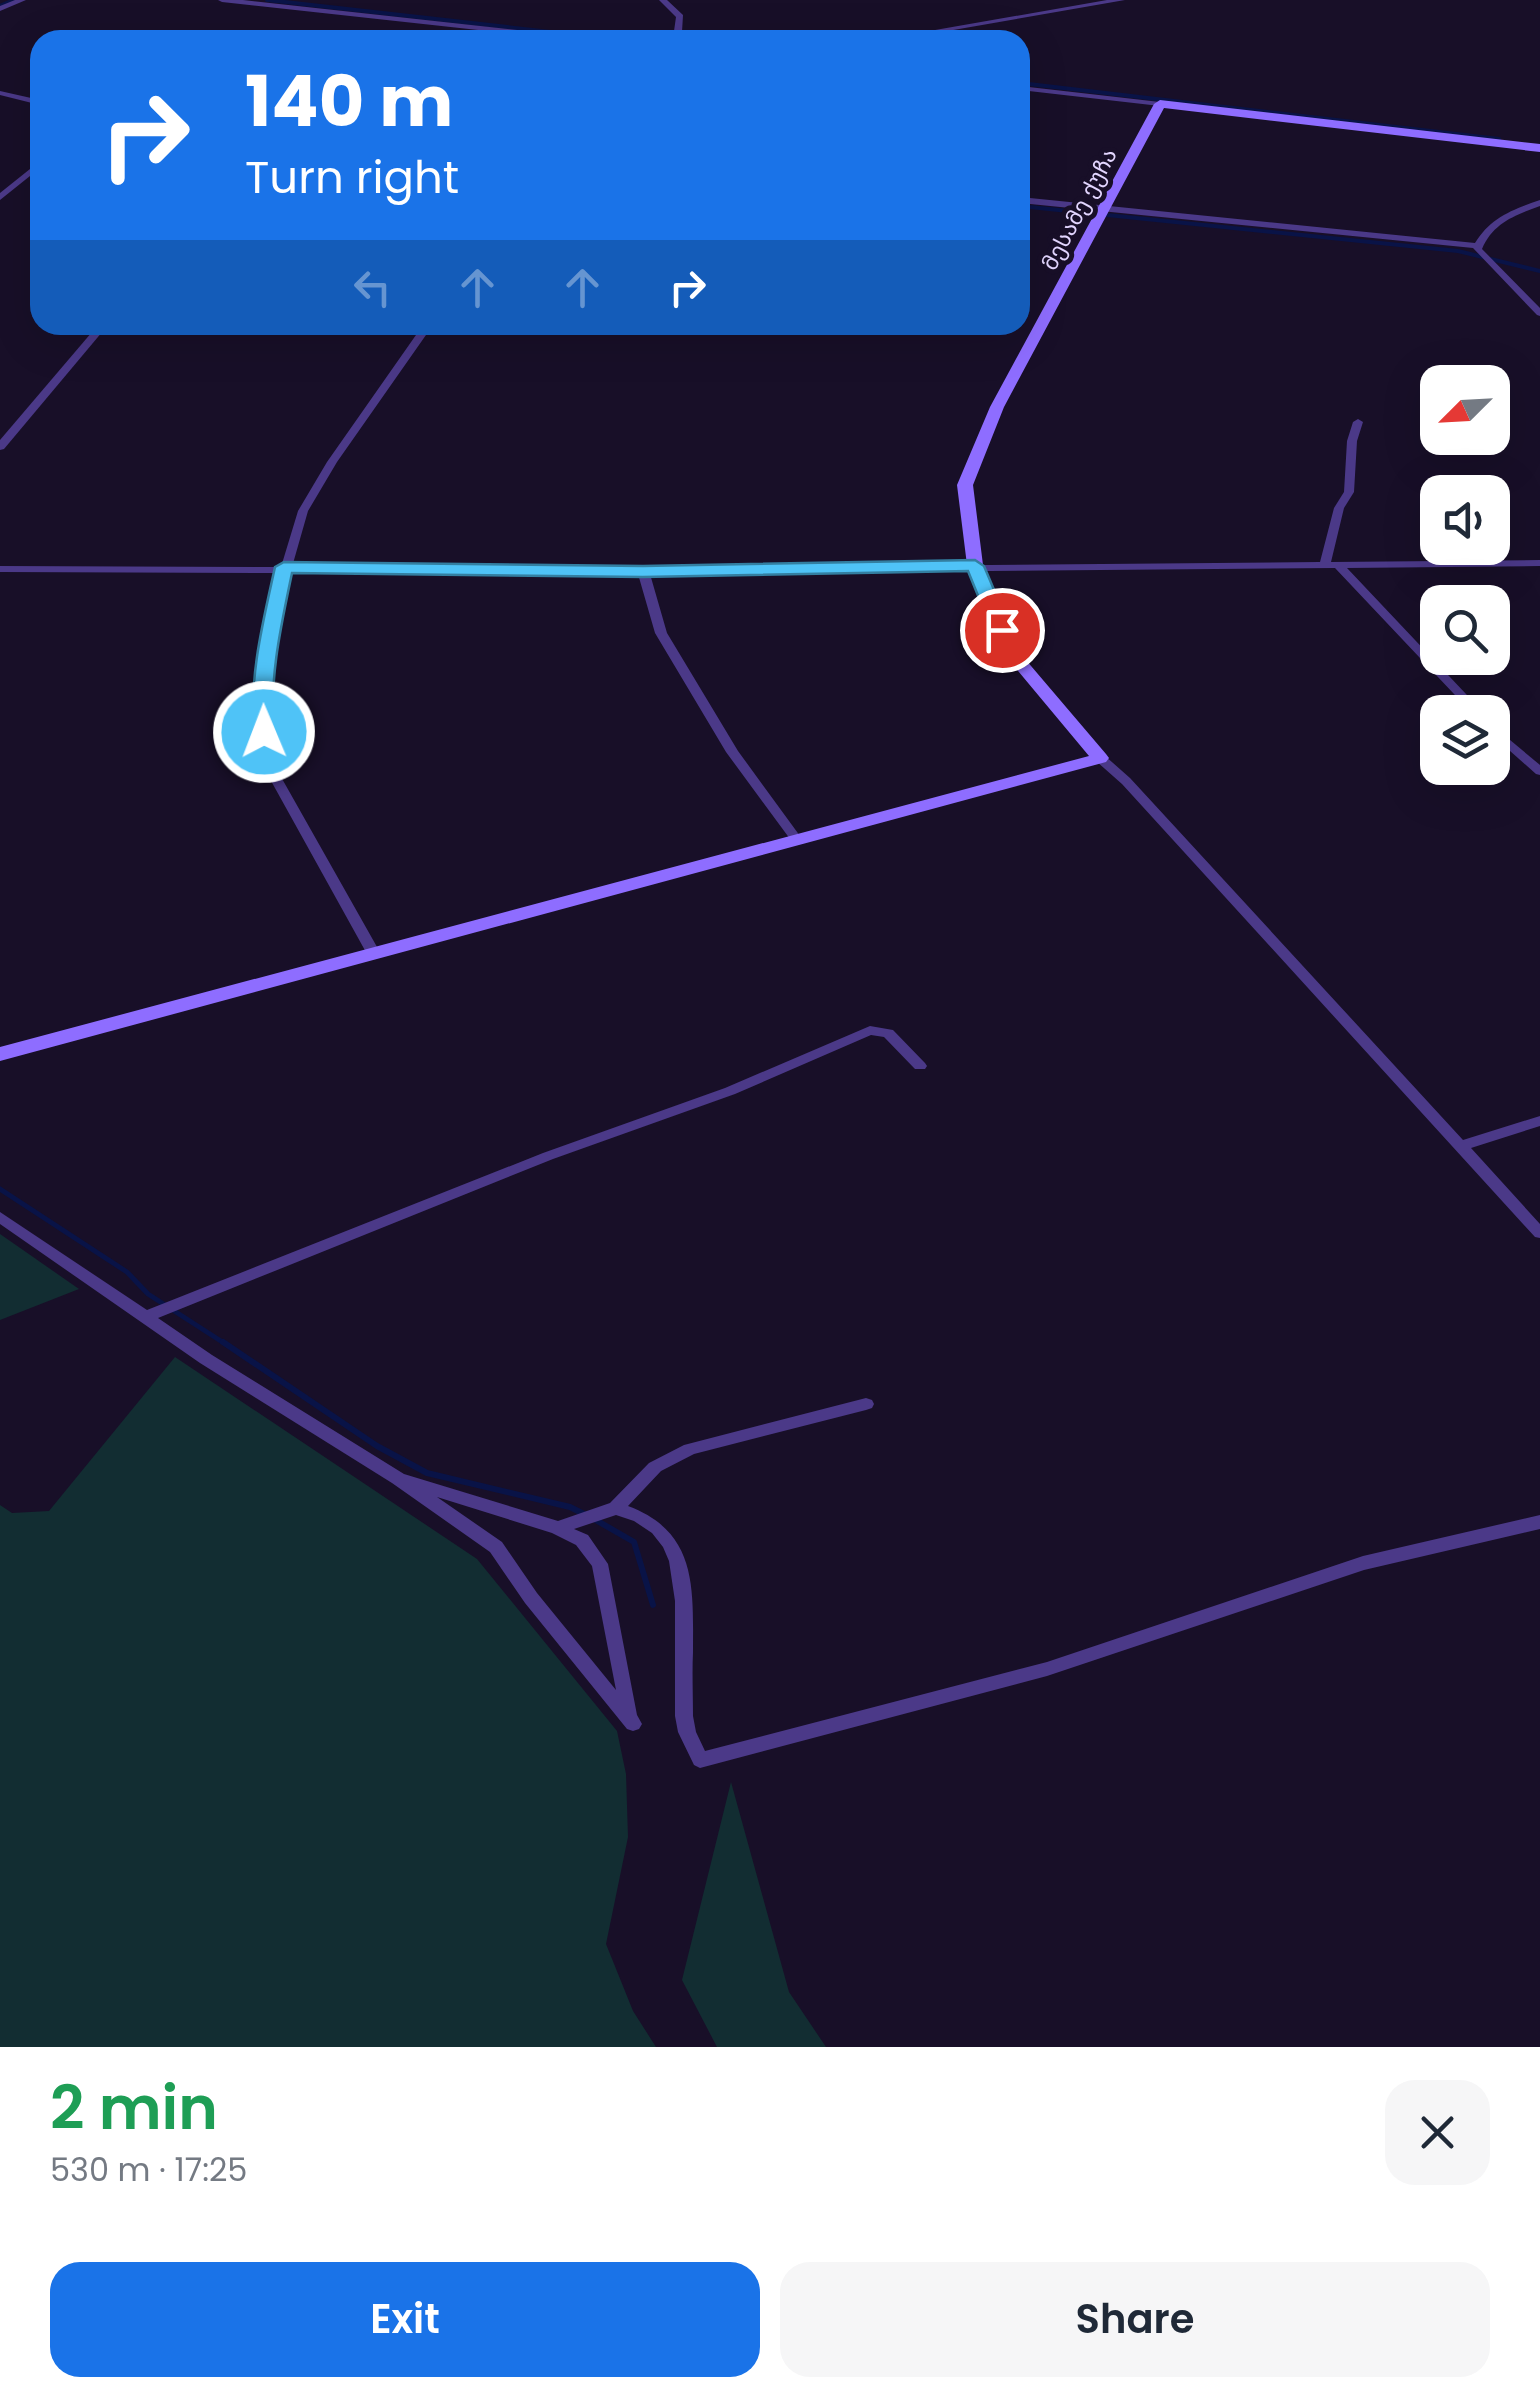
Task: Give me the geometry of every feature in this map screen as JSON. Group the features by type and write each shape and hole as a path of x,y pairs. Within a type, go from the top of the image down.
{"street":[{"path":"0,9 22,0"},
{"path":"222,0 499,30"},
{"path":"663,0 680,17 678,30"},
{"path":"942,30 1121,0"},
{"path":"1030,89 1537,148"},
{"path":"0,93 30,100"},
{"name":"მესამე ქუჩა","path":"1100,758 1012,654 975,566 964,484 998,407 1160,104"},
{"path":"0,197 30,172"},
{"path":"1030,201 1478,246"},
{"path":"1478,246 1495,222 1540,204"},
{"path":"1478,246 1482,258 1504,274 1540,312"},
{"path":"0,447 95,335"},
{"path":"374,954 266,761 263,686 274,609 302,511 421,335"},
{"path":"1331,564 1339,508 1349,492 1348,472 1358,422"},
{"path":"0,569 643,571 1540,563"},
{"path":"1331,564 1459,695"},
{"path":"643,571 661,633 732,752 794,836"},
{"path":"1510,744 1540,772"},
{"path":"0,1054 794,836 1100,758 1126,781 1540,1233"},
{"path":"148,1316 530,1163 730,1091 870,1030 888,1033 920,1066"},
{"path":"1461,1146 1540,1121"},
{"path":"0,1217 206,1359 398,1479 496,1546 531,1598 633,1724 622,1692 615,1629 600,1564 582,1540 558,1528 398,1479"},
{"path":"558,1528 616,1508 654,1466 690,1450 866,1404"},
{"path":"616,1508 650,1522 670,1543 681,1567 686,1612 684,1716 700,1760 1047,1670 1363,1563 1540,1522"}],"green space":[{"path":"0,1234 79,1289 0,1320"},
{"path":"175,1357 477,1559 617,1731 626,1774 628,1837 606,1944 633,2011 656,2047 0,2047 0,1505 12,1513 49,1511"},
{"path":"731,1782 789,1992 826,2047 717,2047 682,1980"}],"waterway":[{"path":"0,6 14,0"},
{"path":"267,0 533,30"},
{"path":"1030,84 1499,139"},
{"path":"1030,207 1458,251 1540,271"},
{"path":"0,1189 127,1272 148,1294 227,1345"},
{"path":"223,1342 377,1446 427,1473 570,1507 584,1514"},
{"path":"594,1519 634,1542 653,1605"}],"route":[{"path":"264,732 266,651 284,567 643,571 975,566 1002,630"}]}
